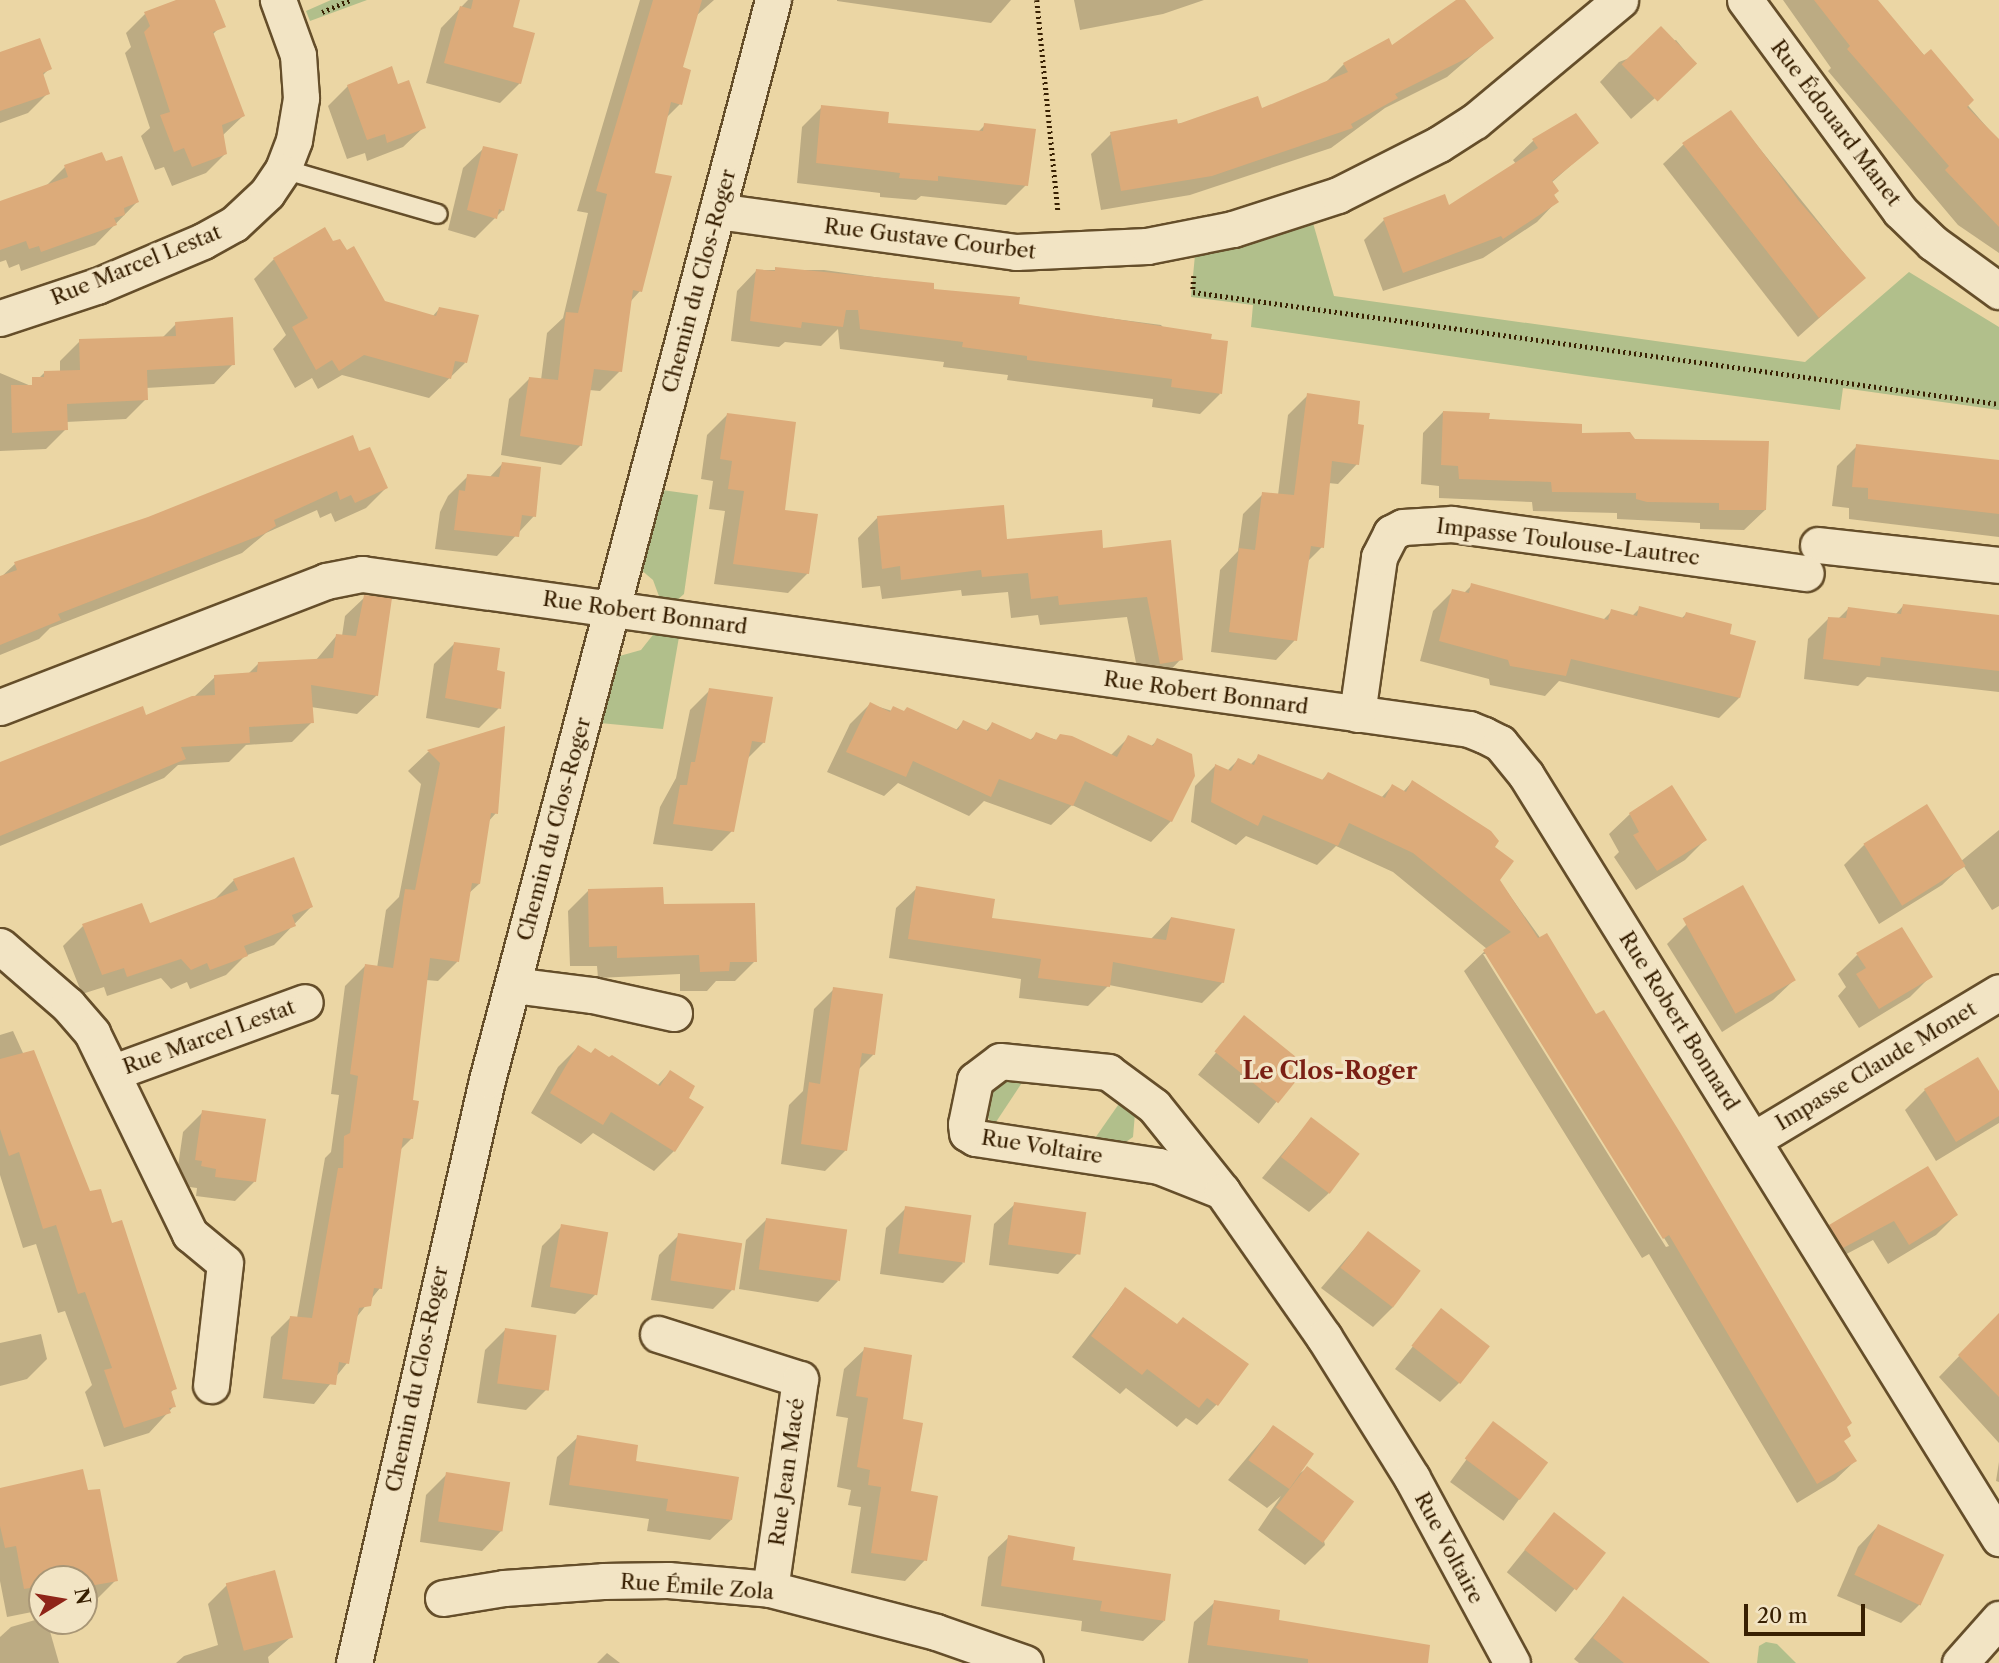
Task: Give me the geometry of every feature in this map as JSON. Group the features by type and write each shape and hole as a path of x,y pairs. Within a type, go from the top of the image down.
{"street":[{"name":"Rue Marcel Lestat","path":"0,318 97,286 203,241 250,210 284,169 298,118 301,75 278,0"},
{"name":"Chemin du Clos-Roger","path":"354,1663 442,1262 773,0"},
{"name":"Rue Gustave Courbet","path":"717,211 971,248 1062,253 1196,237 1278,217 1326,199 1428,149 1475,121 1620,0"},
{"name":"Rue Édouard Manet","path":"1745,0 1900,211 1933,243 1999,290"},
{"name":"Impasse Toulouse-Lautrec","path":"1357,714 1379,557 1391,533 1403,527 1452,524 1812,559 1999,565"},
{"name":"Rue Robert Bonnard","path":"0,707 346,576 375,576 1469,729 1500,743 1513,757 1999,1538"},
{"name":"Rue Marcel Lestat","path":"0,946 68,1005 92,1033 114,1072 190,1234 225,1263 211,1385"},
{"path":"513,985 592,995 674,1013"},
{"name":"Impasse Claude Monet","path":"1752,1140 1999,992"},
{"name":"Rue Marcel Lestat","path":"114,1072 304,1002"},
{"name":"Rue Voltaire","path":"1222,1191 1159,1166 975,1138 967,1133 966,1124 975,1080 1000,1061 1108,1072 1154,1106 1222,1191 1324,1337 1412,1478 1510,1662"},
{"name":"Rue Jean Macé","path":"658,1334 800,1379 770,1589"},
{"name":"Rue Émile Zola","path":"443,1598 504,1588 603,1581 668,1580 770,1589 943,1634 1026,1663"},
{"path":"1960,1663 1999,1619"}],"lane":[{"path":"284,169 439,214"}],"path":[{"path":"1037,0 1062,253"},
{"path":"1196,237 1193,292 1999,404"}],"green space":[{"path":"331,0 367,0 310,21 306,11"},
{"path":"1313,223 1334,296 1805,362 1909,272 1999,327 1999,410 1843,388 1840,410 1586,376 1251,327 1253,305 1191,297 1195,255"},
{"path":"662,490 698,495 684,594 676,601 660,599 653,580 640,569"},
{"path":"656,631 679,637 663,729 600,723 616,657 641,650"},
{"path":"1027,1075 994,1125 983,1112 982,1096 996,1080"},
{"path":"1123,1098 1135,1113 1133,1137 1120,1146 1093,1141"},
{"path":"1766,1642 1777,1644 1796,1663 1757,1663 1759,1646"}],"building":[{"path":"176,0 215,0 226,27 213,32 245,116 222,125 227,154 192,167 184,148 174,152 160,115 170,112 144,32 150,26 144,12"},
{"path":"473,0 520,0 513,27 535,33 521,84 444,63 460,6 471,9"},
{"path":"653,0 702,0 683,67 691,70 682,105 671,102 655,173 672,176 642,292 633,290 622,372 594,369 582,446 520,436 529,377 558,380 566,312 578,313 607,194 596,191"},
{"path":"1456,0 1465,0 1494,38 1469,57 1395,94 1398,98 1351,124 1353,128 1212,176 1121,191 1110,132 1177,119 1178,124 1258,96 1262,108 1348,72 1343,63 1389,38 1392,45"},
{"path":"1814,0 1878,0 1924,55 1931,49 1974,100 1967,107 1999,139 1999,227 1945,170 1949,166 1847,49 1850,46"},
{"path":"1661,26 1697,63 1658,102 1621,64"},
{"path":"40,38 52,69 43,73 50,94 0,111 0,52"},
{"path":"392,66 398,84 409,80 426,128 387,143 385,134 367,140 347,85"},
{"path":"821,105 889,112 888,123 983,131 984,123 1036,129 1028,186 938,176 938,181 899,178 900,173 816,163"},
{"path":"1731,110 1799,201 1866,278 1819,318 1682,143"},
{"path":"1576,113 1599,143 1552,181 1559,191 1554,195 1559,202 1503,239 1501,236 1403,273 1383,218 1445,194 1449,205 1538,148 1532,139"},
{"path":"483,146 518,154 504,211 499,209 497,219 467,210"},
{"path":"102,152 106,161 122,156 139,202 124,208 125,215 114,218 117,225 41,252 39,246 29,249 26,241 0,250 0,201 68,177 64,165"},
{"path":"325,227 333,241 340,239 347,250 354,246 385,301 436,316 439,307 479,315 467,363 455,361 451,379 364,355 339,371 332,360 316,370 292,327 308,318 273,258"},
{"path":"775,267 934,283 934,289 1020,297 1019,304 1212,334 1211,339 1228,341 1222,394 1171,387 1172,379 1027,360 1027,356 962,347 963,342 860,329 858,310 846,310 843,327 802,322 801,328 750,321 756,269 775,271"},
{"path":"233,317 235,365 147,370 148,400 67,404 68,430 12,433 11,385 32,385 32,377 44,377 44,371 80,370 79,339 176,336 175,322"},
{"path":"1307,393 1360,401 1358,424 1364,425 1359,465 1332,461 1324,548 1311,546 1297,641 1229,632 1239,548 1255,550 1262,492 1294,495"},
{"path":"1443,411 1490,413 1489,419 1582,424 1582,433 1630,432 1635,439 1769,441 1766,510 1719,510 1719,503 1647,502 1636,499 1636,493 1552,492 1551,482 1459,479 1458,466 1441,465"},
{"path":"727,413 796,422 785,510 818,514 809,574 733,564 744,491 728,489 732,461 720,459"},
{"path":"353,435 359,451 370,447 388,488 355,503 351,495 340,500 337,491 274,520 276,526 264,534 58,614 61,620 0,645 0,576 17,570 14,562 148,517"},
{"path":"1856,444 1999,460 1999,514 1868,499 1868,488 1852,487"},
{"path":"502,462 541,467 536,517 522,515 519,537 454,530 459,490 465,491 467,474 499,477"},
{"path":"1004,505 1007,539 1102,530 1103,548 1171,540 1183,660 1160,664 1147,597 1059,605 1058,596 1031,599 1028,573 982,577 981,570 901,580 900,566 882,569 877,516"},
{"path":"1471,583 1608,620 1611,609 1637,616 1639,606 1684,618 1686,612 1732,624 1730,634 1756,641 1740,698 1571,659 1566,676 1510,666 1508,660 1439,641 1452,589 1469,593"},
{"path":"364,595 392,598 378,696 311,685 314,723 249,727 250,743 181,747 186,759 0,836 0,762 143,706 146,715 192,696 215,695 214,675 257,672 258,662 333,658 336,634 356,636"},
{"path":"1903,604 1999,615 1999,671 1881,657 1880,666 1823,659 1828,617 1846,618 1848,607 1901,614"},
{"path":"454,642 500,648 497,670 505,672 501,709 445,698"},
{"path":"709,688 773,697 765,743 752,741 734,832 673,824 680,785 687,785 691,762 695,762"},
{"path":"870,702 890,712 893,706 904,711 907,707 958,730 963,720 988,731 992,722 1032,740 1036,732 1056,740 1060,734 1072,736 1117,757 1128,735 1153,746 1157,738 1192,754 1195,776 1172,822 1085,781 1073,806 999,779 991,797 913,761 906,777 846,752"},
{"path":"505,726 498,814 491,813 480,884 472,883 459,962 430,958 413,1100 419,1101 413,1139 403,1138 382,1289 374,1288 371,1306 359,1308 349,1364 339,1362 336,1385 282,1379 290,1316 312,1318 338,1168 343,1168 344,1136 350,1133 358,1076 350,1074 365,964 393,968 405,889 415,890 440,763 427,750"},
{"path":"1258,754 1323,780 1328,772 1385,798 1392,784 1406,792 1412,780 1491,831 1499,841 1495,847 1514,861 1500,880 1538,938 1547,933 1596,1014 1604,1010 1681,1134 1852,1423 1847,1427 1851,1436 1844,1441 1857,1461 1817,1484 1669,1235 1663,1239 1483,950 1511,932 1413,853 1349,823 1338,846 1263,815 1258,826 1211,802 1215,764 1231,771 1238,758 1254,765"},
{"path":"1672,785 1707,840 1657,871 1633,835 1639,832 1629,813"},
{"path":"1927,804 1966,866 1902,906 1863,844"},
{"path":"294,857 313,907 292,915 296,926 244,946 248,956 210,970 207,963 191,970 181,959 127,977 124,968 102,975 82,924 142,903 150,923 238,890 233,879"},
{"path":"1743,885 1796,980 1735,1014 1683,918"},
{"path":"916,886 995,899 992,918 1166,940 1171,917 1235,929 1224,983 1113,962 1110,987 1038,978 1041,959 908,939"},
{"path":"663,887 664,904 755,903 757,962 730,962 729,971 700,972 699,955 617,958 617,946 589,947 588,889"},
{"path":"1902,927 1933,977 1879,1009 1856,974 1866,968 1856,953"},
{"path":"833,987 883,994 875,1055 862,1053 847,1151 801,1144 809,1082 820,1084"},
{"path":"1244,1015 1308,1067 1278,1103 1214,1052"},
{"path":"578,1045 591,1053 595,1048 609,1057 612,1055 660,1086 670,1070 695,1086 689,1098 704,1107 675,1152 611,1112 603,1125 550,1093"},
{"path":"34,1050 90,1191 101,1189 112,1223 122,1220 177,1389 171,1391 176,1407 169,1408 171,1413 124,1428 104,1370 112,1368 85,1292 78,1294 56,1225 43,1229 19,1152 9,1156 0,1129 0,1059"},
{"path":"1978,1057 1999,1091 1999,1116 1956,1142 1924,1089"},
{"path":"202,1110 266,1119 256,1182 215,1177 216,1169 201,1166 202,1161 195,1160"},
{"path":"1311,1117 1360,1154 1330,1194 1281,1157"},
{"path":"1928,1166 1958,1215 1909,1245 1894,1221 1843,1248 1829,1225"},
{"path":"1014,1202 1086,1212 1080,1255 1008,1245"},
{"path":"905,1206 971,1215 965,1263 898,1254"},
{"path":"766,1218 847,1229 840,1281 759,1269"},
{"path":"561,1224 608,1232 597,1295 550,1287"},
{"path":"1368,1231 1421,1271 1393,1307 1340,1268"},
{"path":"678,1233 742,1243 735,1291 670,1280"},
{"path":"1125,1287 1177,1324 1183,1317 1249,1364 1218,1406 1207,1398 1199,1408 1147,1369 1142,1375 1091,1336"},
{"path":"1441,1308 1490,1346 1460,1384 1411,1346"},
{"path":"1999,1313 1999,1397 1958,1355"},
{"path":"505,1328 556,1335 549,1391 497,1383"},
{"path":"864,1347 912,1355 903,1419 923,1423 911,1491 938,1496 927,1561 871,1553 881,1487 868,1485 870,1470 857,1467 868,1398 856,1396"},
{"path":"1493,1421 1548,1463 1520,1500 1465,1459"},
{"path":"1273,1425 1314,1454 1289,1489 1248,1460"},
{"path":"577,1435 638,1445 636,1461 739,1477 732,1520 666,1511 668,1499 569,1485"},
{"path":"1307,1466 1354,1502 1323,1543 1276,1508"},
{"path":"83,1469 88,1490 100,1489 118,1581 98,1585 98,1565 28,1565 28,1588 24,1589 16,1546 5,1548 0,1526 0,1488"},
{"path":"446,1472 510,1482 502,1532 438,1521"},
{"path":"1554,1512 1606,1553 1576,1590 1524,1550"},
{"path":"1878,1524 1944,1555 1920,1606 1854,1575"},
{"path":"1008,1535 1075,1547 1073,1560 1171,1574 1165,1621 1100,1611 1102,1601 1001,1586"},
{"path":"275,1570 293,1638 244,1651 226,1583"},
{"path":"1623,1596 1710,1663 1624,1663 1593,1638"},
{"path":"1214,1600 1280,1610 1279,1620 1430,1645 1428,1663 1308,1663 1308,1659 1207,1645"}],"district":[{"name":"Le Clos-Roger","path":"1330,1071"}]}
